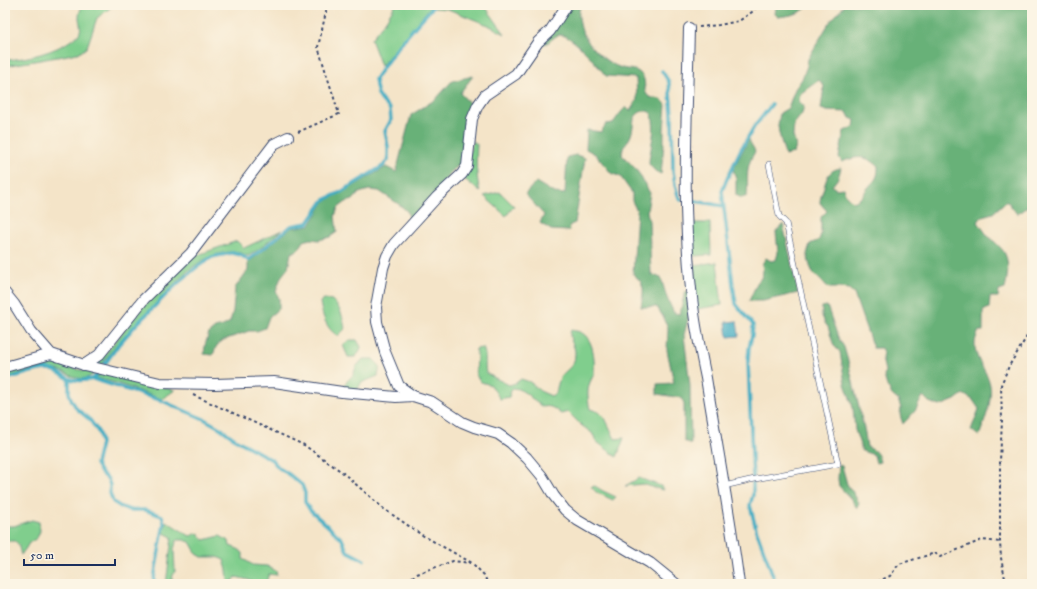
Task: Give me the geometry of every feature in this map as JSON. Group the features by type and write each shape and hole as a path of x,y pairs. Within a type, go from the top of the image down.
{"street":[{"path":"567,5 550,31 538,42 516,74 485,95 478,105 472,118 467,166 462,174 437,197 394,244 387,256 383,268 376,307 377,322 385,352 399,386 413,396 432,402 462,422 498,434 511,443 527,458 542,476 554,496 565,510 577,520 650,563 676,584"},
{"path":"689,28 686,170 688,245 693,306 735,552 739,584"},
{"path":"84,365 98,355 144,299 191,253 274,144 288,137"},
{"path":"5,293 14,304 31,331 51,354 84,365 160,383 215,384 274,382 342,392 396,397 413,396"},
{"path":"5,367 51,354"}],"lane":[{"path":"724,486 752,479 838,464 786,223 779,216 769,164"}],"path":[{"path":"288,137 340,114 318,47 326,12 326,5"},
{"path":"689,28 739,21 752,12 758,5"},
{"path":"1006,584 1001,558 1000,542 1000,461 1002,421 1001,385 1009,366 1026,338 1032,321"},
{"path":"189,393 232,414 304,445 342,472 384,509 422,535 472,563 484,575 488,584"},
{"path":"872,584 890,576 899,564 935,552 940,557 982,540 1000,542"},
{"path":"402,584 417,574 453,561 472,563"}],"green space":[{"path":"83,5 114,5 97,18 87,47 81,52 5,66 5,60 40,54 58,48 73,39 78,35 80,30 79,15"},
{"path":"395,5 432,5 381,66 371,39 386,20"},
{"path":"435,5 484,5 505,34 488,25 448,9 434,8"},
{"path":"570,5 582,5 579,9 579,14 582,30 594,50 606,60 621,68 638,71 644,80 647,95 651,98 662,100 666,105 661,174 655,171 649,164 654,128 652,114 650,112 642,111 634,119 630,138 624,145 622,155 638,172 650,193 647,211 649,221 651,274 661,278 667,298 674,313 680,314 685,291 689,292 689,315 684,335 690,386 691,444 684,441 684,404 682,398 657,394 657,384 674,383 667,350 668,328 657,307 641,307 643,289 640,282 633,274 637,211 632,201 632,193 620,176 612,174 595,154 586,149 587,130 601,132 606,124 613,123 626,107 630,111 637,100 636,78 606,76 578,45 565,36 558,35 547,43 541,44"},
{"path":"776,5 810,5 795,14 778,17 775,14"},
{"path":"845,5 1032,5 1032,200 1027,207 1017,214 1008,202 1005,202 993,213 982,216 978,222 987,235 1005,254 1008,267 1005,289 999,291 998,297 990,297 989,308 983,311 983,331 979,331 975,342 976,353 987,376 990,387 990,401 979,436 971,430 979,409 973,400 963,394 955,400 940,406 929,402 923,396 915,411 903,424 900,415 901,408 898,400 892,395 884,376 885,371 882,358 883,352 881,348 873,348 854,294 849,289 829,288 813,273 810,266 807,254 810,244 819,240 821,234 821,217 827,211 820,203 820,199 830,173 841,168 838,178 832,186 836,189 843,188 846,195 853,202 862,197 876,179 877,174 878,166 874,162 865,158 856,158 842,162 839,157 844,131 854,127 855,120 850,118 847,112 827,111 821,109 824,86 819,80 800,94 799,102 804,106 802,114 794,124 793,136 796,146 794,153 785,155 779,133 778,125 780,113 788,108 795,89 802,79 808,59 829,23"},
{"path":"473,76 460,93 471,105 462,162 450,173 437,192 410,220 407,211 379,191 369,190 359,193 353,200 346,202 338,208 335,216 337,232 330,237 319,240 310,239 304,241 298,250 291,253 288,268 281,277 276,291 279,299 279,308 269,317 265,328 257,331 249,331 221,341 216,347 213,355 204,354 209,333 215,328 230,322 233,311 235,288 248,270 248,262 291,228 310,225 325,201 386,167 396,172 411,115 436,99 452,81"},
{"path":"749,139 755,152 748,168 747,196 742,198 736,195 736,179 733,169"},
{"path":"473,141 477,144 476,156 480,192 462,177"},
{"path":"576,155 585,158 575,223 570,225 569,231 551,230 540,223 544,215 525,194 536,182 554,193 565,194 567,157"},
{"path":"500,192 514,206 506,216 484,196"},
{"path":"692,223 710,223 711,255 693,256"},
{"path":"783,224 798,293 763,301 749,301 757,283 761,278 763,272 762,264 766,258 771,261 776,260 778,253 776,232"},
{"path":"282,230 258,250 248,256 239,252 219,254 210,257 189,270 129,331 112,350 101,366 97,364 141,309 192,257 237,241 244,248"},
{"path":"717,262 722,305 697,309 694,265"},
{"path":"324,299 332,300 338,306 341,313 345,329 338,336 330,330 323,317 320,302"},
{"path":"827,306 838,337 844,347 848,361 867,447 876,453 880,462 876,463 874,455 862,451 855,430 853,408 845,384 840,352 834,346 828,327 822,316 822,307"},
{"path":"571,330 585,335 591,344 594,356 594,373 588,388 589,406 590,409 599,412 605,418 615,439 624,438 617,457 597,442 592,433 581,425 568,412 561,414 551,407 543,407 526,393 513,388 509,397 500,399 491,385 481,382 476,375 477,356 475,349 483,348 485,354 486,373 509,385 516,383 521,379 530,382 540,391 551,396 556,393 560,378 572,365 575,359 575,351 570,336"},
{"path":"350,340 357,340 361,347 359,353 355,357 348,357 343,345"},
{"path":"363,359 373,359 380,366 378,376 361,383 357,391 342,390 346,382 353,375 356,367"},
{"path":"47,361 80,370 96,371 88,378 79,378 60,371 41,368 5,378 5,372"},
{"path":"101,372 175,390 162,399 116,383 96,378"},
{"path":"839,465 842,466 847,484 859,503 857,508 839,486"},
{"path":"639,478 661,486 663,490 642,484 625,486"},
{"path":"595,486 616,497 613,500 596,492 591,487"},
{"path":"32,520 39,522 40,531 37,538 29,543 21,555 18,544 15,541 5,541 5,526 14,526"},
{"path":"166,521 190,536 198,533 204,540 220,536 229,541 230,546 243,553 243,559 253,565 267,566 276,571 277,575 269,574 267,584 256,584 249,580 236,577 231,583 228,581 224,560 217,557 202,557 197,554 190,542 177,540 174,549 175,571 172,578 172,584 166,584 172,537 164,533"}],"water":[{"path":"737,321 739,336 728,337 726,322"}],"waterway":[{"path":"105,364 119,344 136,325 177,284 197,267 212,257 232,253 241,255 248,260 291,226 308,223 324,200 341,192 383,166 388,160 388,147 385,131 391,120 390,109 379,96 376,89 375,79 395,51 433,7 433,5"},
{"path":"662,71 669,82 672,114 673,171 675,185 681,200"},
{"path":"772,104 754,127 740,151 722,191 736,304 753,325 748,361 753,480 753,495 750,505 756,529 776,584"},
{"path":"690,200 723,206"},
{"path":"5,379 38,370 48,369 56,371 68,378 77,380 93,379 97,374"},
{"path":"69,379 69,393 72,401 77,409 90,420 99,433 101,443 96,464 101,473 108,479 113,502 130,510 145,510 162,516 164,523 153,584"},
{"path":"93,379 160,400 204,419 272,460 279,468 302,485 305,493 305,502 310,510 342,539 347,551 364,560"}]}
